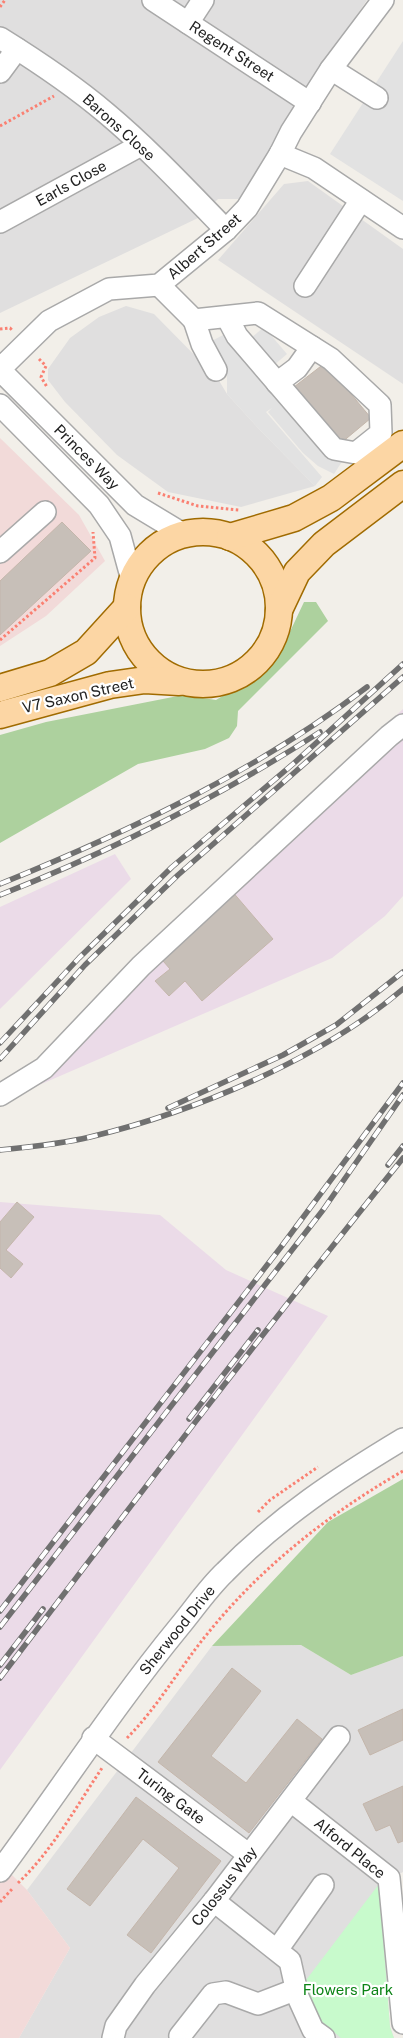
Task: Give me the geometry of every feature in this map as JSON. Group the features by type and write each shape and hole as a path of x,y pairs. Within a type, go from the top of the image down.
{"main road":[{"path":"230,536 294,518 331,498 403,444"},
{"path":"279,610 296,572 324,544 398,491"},
{"path":"206,532 230,536 250,546 261,559 275,583 279,610 277,625 272,638 265,651 250,667 231,678 216,682 187,682 163,672 144,655 131,632 127,607 132,580 144,560 161,544 183,534 206,532"},
{"name":"V7 Saxon Street","path":"0,688 50,673 86,652 127,607"},
{"name":"V7 Saxon Street","path":"0,715 110,685 145,680 187,682"}],"street":[{"name":"Regent Street","path":"153,0 310,103"},
{"path":"188,22 204,0"},
{"name":"Albert Street","path":"0,370 49,320 109,289 160,285 226,230 247,208 280,154 291,132 331,69 383,0"},
{"path":"0,72 8,43"},
{"name":"Barons Close","path":"8,43 72,86 141,145 226,230"},
{"path":"331,69 377,98"},
{"name":"Earls Close","path":"0,222 141,145"},
{"path":"280,154 314,168 403,228"},
{"path":"305,286 361,200"},
{"path":"160,285 194,320 202,344 216,370"},
{"path":"194,320 258,313 331,359 380,405 381,433 356,453 334,448 237,336 227,317"},
{"path":"277,382 297,368 312,347"},
{"name":"Princes Way","path":"0,370 135,504 183,534"},
{"path":"0,393 6,411"},
{"name":"Princes Way","path":"6,411 98,505 120,536 132,580"},
{"path":"0,552 45,512"},
{"path":"0,1095 44,1068 141,966 403,725"},
{"name":"Sherwood Drive","path":"0,1870 93,1738 160,1650 224,1572 282,1519 336,1480 403,1439"},
{"name":"Colossus Way","path":"113,2038 116,2026 146,1985 214,1901 339,1737"},
{"name":"Turing Gate","path":"93,1738 248,1854"},
{"name":"Alford Place","path":"291,1801 389,1878 403,2024"},
{"path":"277,1950 323,1885"},
{"path":"214,1901 290,1961 296,1989 313,2030 324,2038"},
{"path":"181,2038 180,2036 212,1994 226,1992 258,2004 296,1989"}],"path":[{"path":"0,7 4,0"},
{"path":"0,126 72,86"},
{"path":"0,329 10,328"},
{"path":"156,493 198,506 241,510"},
{"path":"0,640 95,558 92,529"},
{"path":"0,1902 30,1872 113,1752 142,1723 209,1632 263,1574 316,1527 403,1471"}],"shaded area":[{"path":"0,0 367,0 296,105 240,199 218,199 198,218 0,313"},
{"path":"403,41 403,201 330,154"},
{"path":"308,181 403,249 403,384 218,260 284,184"},
{"path":"126,306 154,314 218,379 227,394 315,486 241,507 168,492 117,455 65,402 48,380 48,369 70,338 99,317"},
{"path":"264,327 287,354 273,366 250,339"},
{"path":"225,334 345,457 334,474 318,466 303,453 268,412 272,408 266,412 322,477 315,486 227,394 227,375 210,342"},
{"path":"0,438 79,515 105,561 46,616 0,646"},
{"path":"403,709 403,896 385,916 332,958 0,1102 0,1082 37,1062 152,941"},
{"path":"115,854 131,879 0,1009 0,907"},
{"path":"0,1202 160,1215 226,1270 328,1316 0,1770"},
{"path":"301,1645 351,1675 403,1656 403,1872 379,1884 390,2027 394,2038 19,2038 70,1948 27,1890 212,1646"},
{"path":"3,1866 27,1890 70,1948 19,2038 0,2038 0,1871"}],"green space":[{"path":"304,602 316,602 328,621 238,711 237,726 229,738 205,749 138,764 0,843 0,735 46,722 183,695 216,700 247,681 278,657"},
{"path":"403,1479 403,1656 351,1675 301,1645 212,1646 328,1522"},
{"name":"Flowers Park","path":"379,1884 390,2027 394,2038 341,2038 321,2021 303,1984"}],"building":[{"path":"325,363 371,418 341,443 294,387"},
{"path":"62,522 91,551 0,635 0,581"},
{"path":"231,890 273,939 202,1001 185,981 169,996 155,981 170,969 157,954"},
{"path":"17,1202 34,1217 6,1250 23,1264 11,1278 0,1268 0,1222"},
{"path":"232,1668 261,1691 211,1756 246,1783 297,1719 322,1739 249,1833 158,1762"},
{"path":"403,1709 403,1740 370,1755 358,1730"},
{"path":"403,1786 403,1841 398,1843 390,1825 376,1831 363,1804"},
{"path":"136,1797 221,1861 151,1953 127,1935 179,1868 143,1839 90,1906 67,1889"}],"railway":[{"path":"0,1043 79,958 172,867 293,764 403,664"},
{"path":"0,1059 85,965 178,875 403,677"},
{"path":"0,884 96,843 190,798 281,746 367,687"},
{"path":"0,895 83,860 204,801 320,732"},
{"path":"168,1108 283,1055 336,1025 403,972"},
{"path":"0,1150 90,1137 130,1126 213,1098 255,1080 334,1038 403,989"},
{"path":"0,1611 281,1247 403,1083"},
{"path":"0,1627 323,1210 403,1095"},
{"path":"388,1165 403,1146"},
{"path":"0,1678 250,1352 403,1158"},
{"path":"189,1419 258,1330"},
{"path":"0,1665 43,1609"}]}
